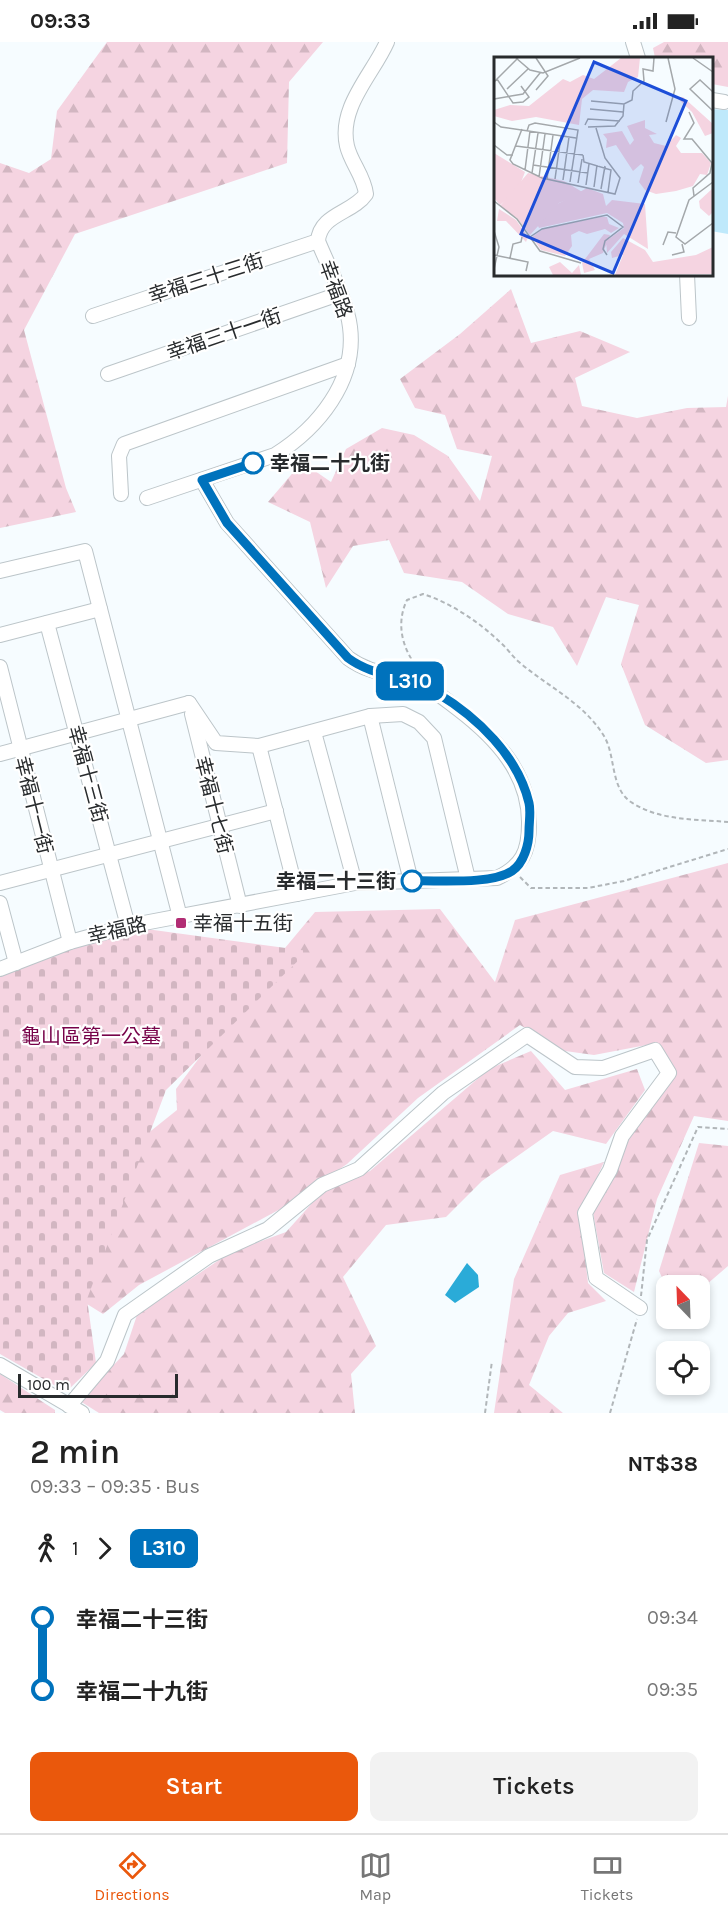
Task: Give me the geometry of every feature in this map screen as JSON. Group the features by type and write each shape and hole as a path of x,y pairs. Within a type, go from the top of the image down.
{"street":[{"path":"318,241 322,226 356,206 366,194 362,177 348,149 347,128 350,111 360,88 387,42"},
{"path":"633,42 638,57"},
{"name":"幸福路","path":"147,498 275,455 294,443 325,412 348,364 350,326 318,241"},
{"name":"幸福三十三街","path":"93,316 318,241"},
{"path":"687,276 689,318"},
{"name":"幸福三十一街","path":"108,374 339,294"},
{"path":"121,494 119,456 124,444 348,364"},
{"path":"202,480 227,523 348,658 362,668 406,679 438,694 484,729 505,753 530,804 529,845 514,870"},
{"path":"0,571 85,551 180,917"},
{"path":"0,634 100,609"},
{"name":"幸福十三街","path":"47,623 128,926"},
{"name":"幸福十一街","path":"0,667 70,942"},
{"path":"0,754 189,704 216,743 259,746 370,716 403,714 419,722 434,738 468,879"},
{"name":"幸福十七街","path":"189,704 240,906"},
{"path":"370,716 411,881"},
{"path":"314,732 355,883"},
{"path":"259,746 297,894"},
{"path":"0,883 276,811"},
{"name":"幸福路","path":"0,969 70,942 128,926 355,883 497,878 514,870"},
{"path":"0,903 16,963"},
{"path":"69,1406 106,1361 125,1315 209,1256 268,1229 322,1185 359,1169 443,1093 527,1035 575,1067 603,1068 655,1050 669,1073 622,1136 610,1170 585,1213 596,1278 640,1308"},
{"path":"0,1365 82,1413"}],"path":[{"path":"426,675 412,661 405,648 401,621 407,600 423,594 450,605 483,627 518,661 587,712 605,738 612,755 618,788 629,801 668,817 728,822"},
{"path":"514,870 531,888 588,888 624,881 728,849"},
{"path":"610,1413 640,1308 647,1240 698,1127 728,1129"},
{"path":"485,1413 492,1361"}],"green space":[{"path":"107,42 323,42 289,82 287,163 75,234 24,330 66,488 76,512 0,528 0,163 29,173 51,159 57,111"},
{"path":"664,42 728,42 728,87 713,84 713,57 655,57 653,48"},
{"path":"511,289 531,343 580,331 630,352 575,378 582,406 637,418 687,408 726,407 728,396 728,760 706,763 645,725 621,664 639,605 606,597 577,666 553,627 508,614 462,582 404,573 389,540 353,546 326,588 310,522 268,502 302,462 331,482 346,449 382,428 414,435 448,456 480,501 492,456 457,449 445,415 415,408 400,379 460,334"},
{"path":"728,863 728,1121 694,1116 657,1199 634,1292 604,1273 593,1213 630,1137 676,1075 657,1043 594,1055 565,1051 520,1025 418,1098 347,1164 284,1207 139,1285 103,1314 79,1299 122,1154 177,1110 176,1089 250,990 315,912 440,909 495,982 515,920"},
{"name":"龜山區第一公墓","path":"139,928 308,951 166,1090 87,1299 96,1363 66,1392 0,1354 0,973 72,946"},
{"path":"531,1051 565,1090 637,1069 645,1090 606,1144 553,1131 482,1181 446,1217 386,1225 343,1277 376,1346 351,1374 355,1413 99,1413 80,1401 124,1354 137,1315 231,1252 286,1232 323,1191 370,1171 489,1069"},
{"path":"699,1143 728,1146 728,1266 710,1282 710,1275 661,1275 659,1271"},
{"path":"604,1162 580,1214 588,1283 606,1301 568,1313 549,1336 529,1385 563,1413 494,1413 514,1279 560,1175"},
{"path":"0,1374 55,1410 55,1413 5,1413 0,1410"}],"water":[{"path":"467,1263 478,1275 479,1287 455,1303 445,1295"}],"building":[{"path":"713,109 728,110 728,234 713,231"}],"bus line":[{"name":"L310","path":"253,463 202,480 227,523 348,658 362,668 422,685 438,694 484,729 505,753 530,804 529,845 514,870 497,878 412,881"}],"place":[{"name":"幸福二十九街","path":"253,463"},
{"name":"幸福二十三街","path":"412,881"},
{"name":"幸福十五街","path":"181,923"}]}
